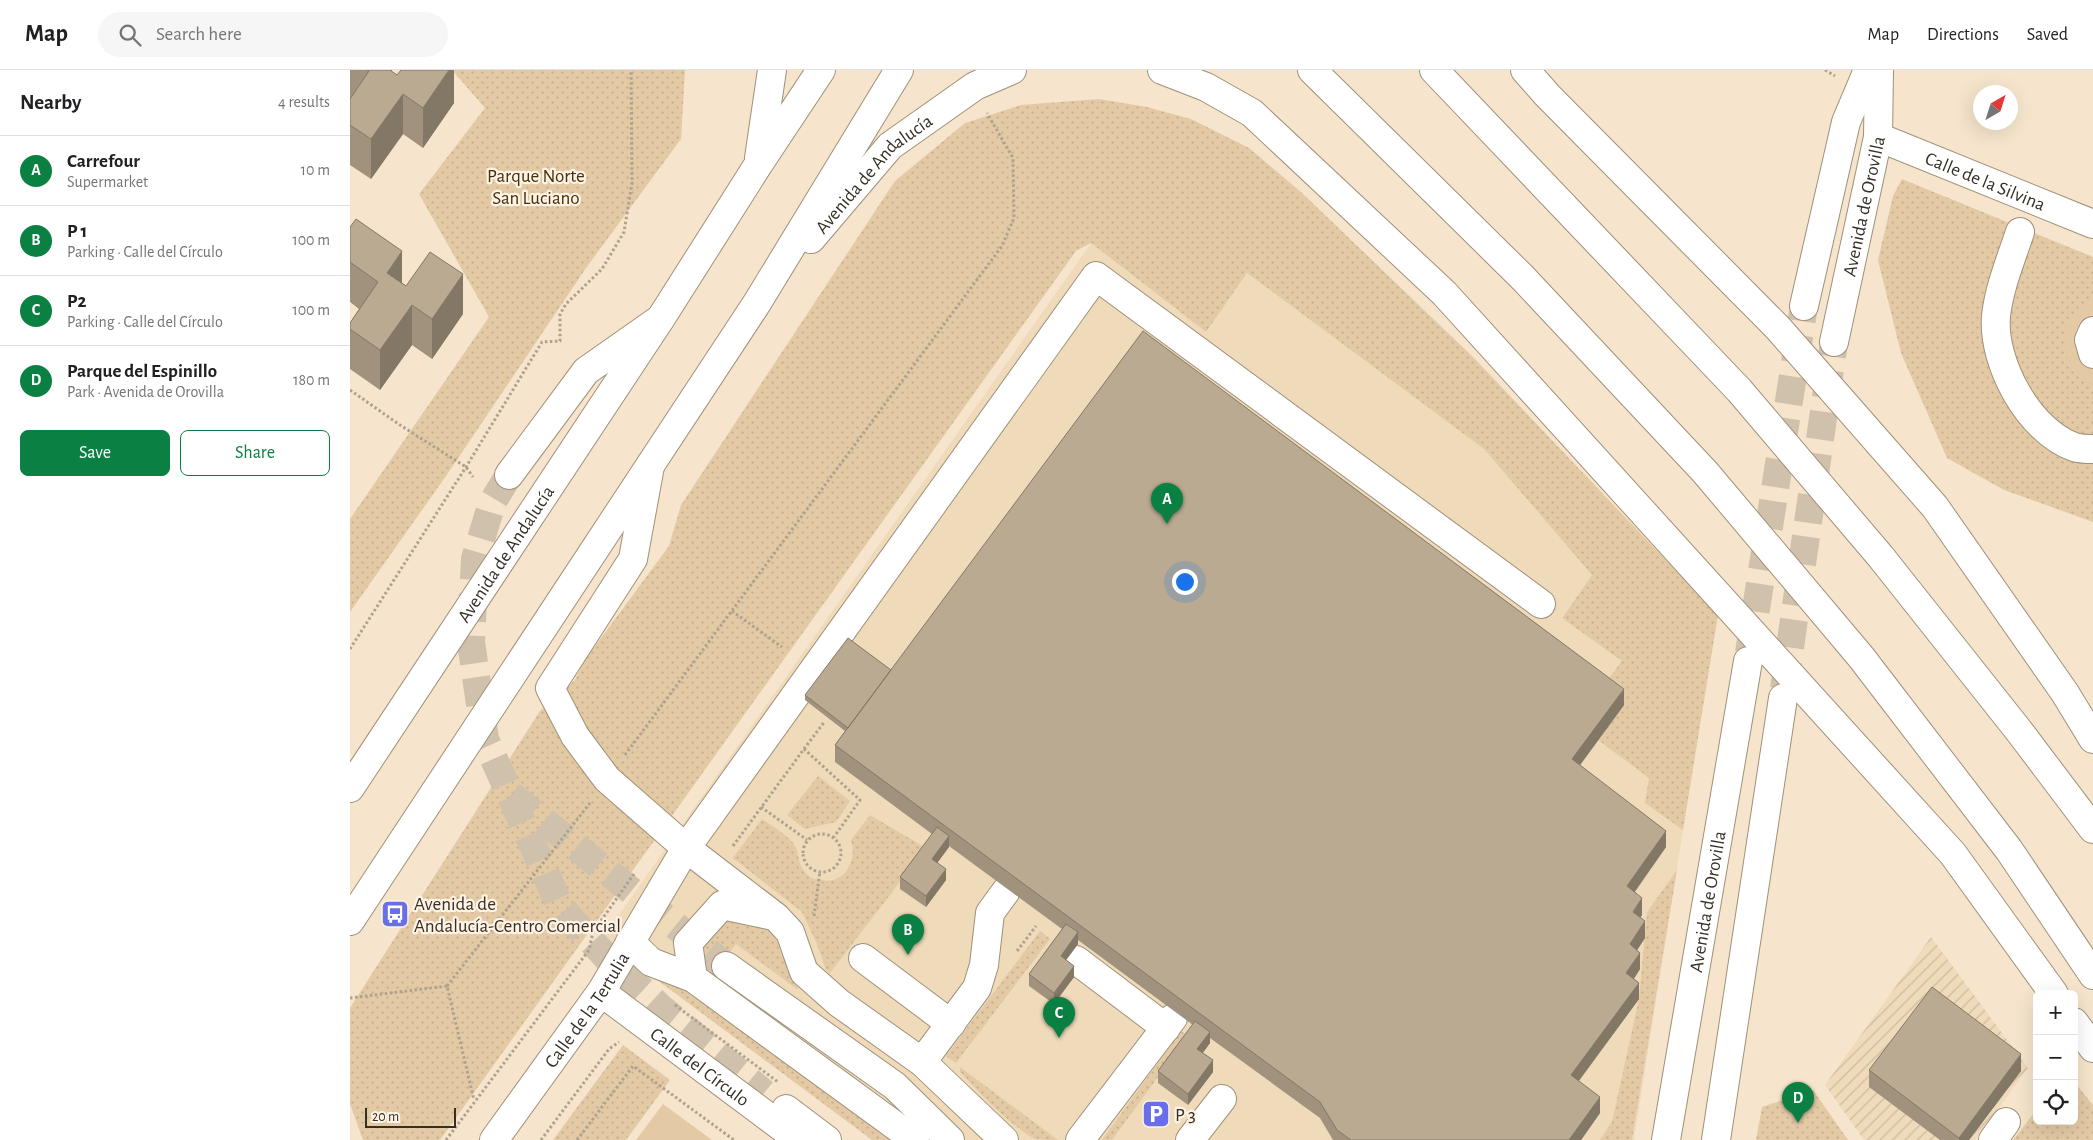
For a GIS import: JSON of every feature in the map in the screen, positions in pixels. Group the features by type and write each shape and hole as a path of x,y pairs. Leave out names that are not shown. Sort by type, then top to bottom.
{"main road":[{"name":"Avenida de Andalucía","path":"758,164 772,70"},
{"name":"Avenida de Andalucía","path":"350,788 661,318 758,164 821,70"},
{"name":"Avenida de Andalucía","path":"350,921 757,303 899,70"},
{"name":"Avenida de Andalucía","path":"757,303 890,146 975,86 1012,70"},
{"path":"1162,70 1206,87 1252,113 1444,293 1953,854 2051,990"},
{"path":"1312,70 1524,278 1706,472 1879,680 2009,850 2093,976"},
{"path":"1434,70 1739,390 1881,557 2093,828"},
{"path":"1525,70 1548,96 1778,328 1935,507 2065,693 2093,739"},
{"name":"Avenida de Orovilla","path":"1804,306 1846,122 1868,70"},
{"name":"Avenida de Orovilla","path":"1834,342 1878,137 1879,70"},
{"name":"Calle de la Silvina","path":"1878,137 2093,224"},
{"path":"2020,232 2004,280 1996,316 1996,339 2008,376 2024,405 2046,431 2074,447 2093,449"},
{"name":"Calle de la Tertulia","path":"494,1140 602,992 686,848 1096,276 1541,604"},
{"name":"Avenida de Andalucía","path":"509,474 586,371 661,318"},
{"path":"2093,331 2089,340 2093,354"},
{"name":"Avenida de Andalucía","path":"650,466 633,558 550,688 576,736 607,779 686,848"},
{"name":"Avenida de Orovilla","path":"1666,1140 1748,661"},
{"path":"1716,1140 1783,698"},
{"path":"686,848 776,916 790,932 804,972 839,1003 922,1062 1004,1140"},
{"path":"922,1062 977,988 984,965 990,913 1006,891"},
{"path":"693,978 688,943 722,905 776,916"},
{"path":"630,942 651,962 693,978 915,1140"},
{"path":"863,958 950,1024"},
{"path":"1076,960 1170,1023 1080,1140"},
{"path":"726,966 895,1086 950,1140"},
{"name":"Calle del Círculo","path":"602,992 799,1140"},
{"path":"2078,1027 2093,1048"},
{"name":"Calle del Círculo","path":"772,1088 827,1140"}],"path":[{"path":"350,649 466,467 542,342 560,341 560,314 566,304 602,269 624,232 632,182 631,70"},
{"path":"1825,70 1836,76"},
{"path":"622,760 1002,246 1014,218 1012,158 986,111"},
{"path":"350,390 400,425 466,467 473,477"},
{"path":"732,611 782,647"},
{"path":"732,847 825,720"},
{"path":"804,749 860,800 834,837"},
{"path":"350,998 447,986 594,799"},
{"path":"762,807 807,840"},
{"path":"825,833 834,837 840,847 841,858 835,868 824,872 813,870 805,862 803,851 807,840 815,834 825,833"},
{"path":"446,1140 589,950 593,932 636,870"},
{"path":"814,918 820,871"},
{"path":"447,986 474,1101"},
{"path":"673,1003 772,1088"},
{"path":"540,1140 609,1049 623,1039"},
{"path":"577,1140 633,1066 734,1140"}],"shaded area":[{"path":"1091,243 1206,332 1247,273 1484,449 1592,575 1562,617 1701,717 1634,1140 874,1140 602,939"},
{"path":"1931,937 2028,1068 1975,1140 1864,1140 1825,1085"}],"green space":[{"name":"Parque Norte San Luciano","path":"452,70 685,70 681,139 586,268 446,476 350,612 350,519 489,317 419,194 485,108"},
{"path":"1099,99 1147,107 1191,119 1249,148 1301,192 1472,356 1718,615 1683,830 1645,803 1649,778 1598,740 1601,689 1622,661 1562,618 1592,575 1484,449 1247,273 1206,332 1091,243 1076,251 440,1140 363,1140 350,1104 350,1008 540,711 575,680 584,661 669,546 681,505 895,181 965,123 1021,105"},
{"path":"1902,179 2093,257 2093,522 2004,490 1947,458 1901,353 1878,260 1893,196"},
{"path":"2093,297 2093,384 2080,376 2071,366 2066,354 2064,341 2072,316 2081,305"},
{"path":"818,776 850,801 836,822 805,829 787,815"},
{"path":"870,815 926,848 830,973 826,970 817,944 802,912 733,858 762,819 783,833 793,843 802,868 810,877 830,881 837,879 843,875 851,863 851,840"},
{"path":"1677,870 1632,1140 1600,1140 1612,1122 1639,999 1647,912"},
{"path":"732,919 767,923 775,934 780,951 798,990 736,944 710,978 704,971 702,943 721,923"},
{"path":"1040,931 1050,939 956,1063 946,1056"},
{"path":"669,978 896,1140 872,1140 656,979"},
{"path":"1181,1031 1188,1036 1112,1140 1102,1140"},
{"path":"623,1045 670,1080 626,1140 553,1140"},
{"path":"960,1067 1058,1140 1035,1139 1025,1133 995,1108 960,1072"},
{"path":"2078,1087 2093,1105 2093,1140 2013,1140 2033,1114 2033,1125 2078,1125"},
{"path":"1813,1090 1848,1140 1756,1140 1762,1107"},
{"path":"663,1104 712,1140 636,1140"}],"building":[{"path":"367,70 390,70 397,75 401,70 449,70 423,108 403,94 371,139 350,125 350,99 369,71"},
{"path":"356,219 402,251 387,273 406,286 430,252 463,274 432,319 412,305 380,350 350,329 350,323 378,282 350,262 350,227"},
{"path":"1143,331 1624,689 1572,759 1666,831 1627,886 1642,898 1633,912 1645,921 1630,944 1640,953 1626,973 1639,983 1571,1075 1600,1097 1569,1140 1351,1140 1337,1130 1320,1102 835,745"},
{"path":"848,638 891,670 848,728 805,695"},
{"path":"937,827 949,836 932,859 946,869 926,896 900,877"},
{"path":"1066,924 1078,932 1061,956 1074,966 1054,993 1029,974"},
{"path":"1932,987 2021,1054 1959,1138 1869,1070"},
{"path":"1195,1021 1210,1032 1197,1049 1213,1060 1188,1094 1158,1071"}],"tunnel":[{"path":"1749,653 1804,306"},
{"path":"1784,689 1834,342"},
{"path":"509,475 492,503 475,559 471,642 485,739 561,908 610,961 661,1008 764,1093"},
{"path":"511,795 726,966"}],"place":[{"name":"Carrefour","path":"1167,524"},
{"name":"Avenida de Andalucía-Centro Comercial","path":"395,914"},
{"name":"P 1","path":"908,955"},
{"name":"P2","path":"1059,1038"},
{"name":"P 3","path":"1156,1114"},
{"name":"Parque del Espinillo","path":"1798,1123"}]}
